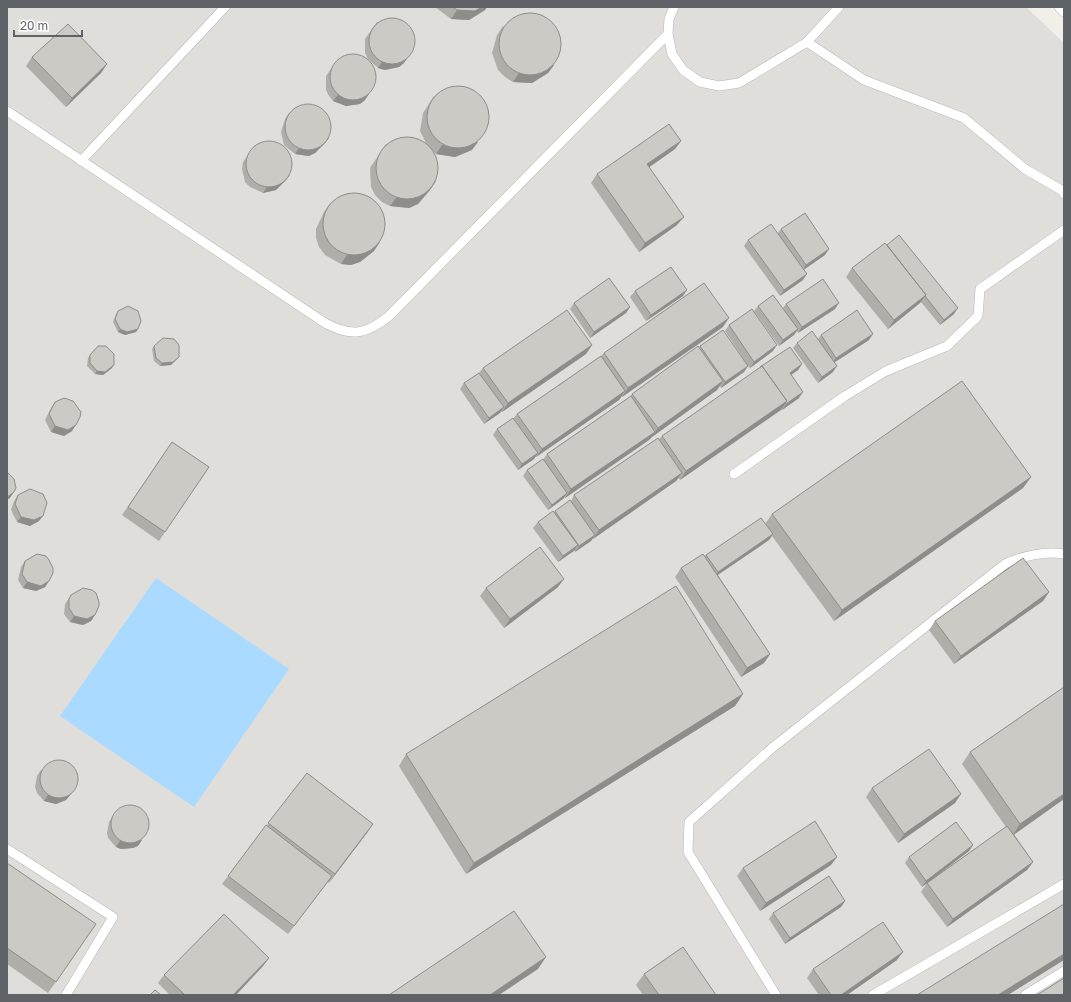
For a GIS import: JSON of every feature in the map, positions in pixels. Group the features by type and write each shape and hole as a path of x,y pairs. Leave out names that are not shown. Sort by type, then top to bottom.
{"lane":[{"path":"81,161 225,7"},
{"path":"674,7 669,19 668,34 672,54 683,70 700,82 719,86 739,83 807,42 839,7"},
{"path":"1059,7 1064,12"},
{"path":"7,111 324,323 340,331 358,333 375,328 389,316 668,34"},
{"path":"807,42 864,80 964,118 1025,169 1064,191 1064,194"},
{"path":"734,474 845,396 886,371 947,346 978,316 980,289 1064,230"},
{"path":"776,995 688,852 689,822 772,748 1005,564 1018,558 1040,554 1064,554"},
{"path":"7,849 114,917 66,995"},
{"path":"873,995 1064,884"},
{"path":"1025,995 1064,971"}],"shaded area":[{"path":"7,7 1026,7 1064,43 1064,995 7,995"}],"water":[{"path":"156,578 289,669 194,807 60,716"}],"building":[{"path":"453,7 482,7 475,11 457,10"},
{"path":"530,13 542,15 552,22 559,32 561,44 559,56 552,66 542,73 530,75 518,73 508,66 501,56 499,44 501,32 508,22 518,15"},
{"path":"392,18 405,22 411,28 415,41 411,54 405,60 392,64 379,60 373,54 369,41 373,28 379,22"},
{"path":"68,24 107,64 72,98 32,57"},
{"path":"353,54 366,58 372,64 376,77 372,90 366,96 353,100 340,96 334,90 330,77 334,64 340,58"},
{"path":"458,86 470,88 480,95 487,105 489,117 487,129 480,139 470,146 458,148 446,146 436,139 429,129 427,117 429,105 436,95 446,88"},
{"path":"308,104 321,108 327,114 331,127 327,140 321,146 308,150 295,146 289,140 285,127 289,114 295,108"},
{"path":"669,124 681,141 647,164 684,217 645,243 597,174"},
{"path":"407,137 419,139 429,146 436,156 438,168 436,180 429,190 419,197 407,199 395,197 385,190 378,180 376,168 378,156 385,146 395,139"},
{"path":"269,141 282,145 288,151 292,164 288,177 282,183 269,187 256,183 250,177 246,164 250,151 256,145"},
{"path":"348,193 360,193 376,202 383,212 385,224 383,236 376,246 360,255 348,255 337,250 328,241 323,230 323,218 328,207 337,198"},
{"path":"805,213 829,249 806,265 781,229"},
{"path":"771,224 807,274 784,290 748,240"},
{"path":"899,235 958,308 944,320 887,245"},
{"path":"885,243 926,295 894,320 852,268"},
{"path":"671,267 687,290 651,315 635,291"},
{"path":"609,278 630,307 594,332 574,303"},
{"path":"823,279 839,303 802,327 786,304"},
{"path":"704,283 729,318 628,388 604,353"},
{"path":"773,295 798,329 783,340 758,306"},
{"path":"128,306 138,311 141,321 138,329 127,332 120,329 115,319 118,311"},
{"path":"752,309 777,345 754,362 729,325"},
{"path":"567,310 592,345 508,403 483,368"},
{"path":"857,310 873,334 836,358 821,335"},
{"path":"723,330 748,366 725,382 700,346"},
{"path":"812,331 837,366 822,377 797,343"},
{"path":"163,338 174,339 179,345 179,357 173,362 162,363 156,358 154,346"},
{"path":"98,346 106,346 114,354 114,365 105,372 97,371 90,363 90,355"},
{"path":"698,346 723,381 658,428 632,394"},
{"path":"790,347 802,364 790,373 803,392 786,404 785,403 787,401 762,366 760,367"},
{"path":"601,356 625,391 542,449 517,414"},
{"path":"762,366 787,401 686,471 662,436"},
{"path":"479,373 504,407 489,418 464,383"},
{"path":"962,381 1031,477 842,610 772,514"},
{"path":"631,396 655,432 571,489 547,454"},
{"path":"64,398 73,401 81,412 76,425 68,430 55,426 49,414 55,402"},
{"path":"513,418 538,453 522,464 497,429"},
{"path":"658,438 682,473 599,530 574,495"},
{"path":"172,442 209,467 165,532 128,507"},
{"path":"543,459 567,493 552,505 527,470"},
{"path":"7,472 14,479 16,488 14,492 7,497"},
{"path":"30,489 43,494 47,503 43,516 34,520 21,517 15,504 18,495"},
{"path":"570,500 595,535 579,546 555,511"},
{"path":"553,511 578,545 563,556 538,522"},
{"path":"761,518 773,534 718,572 706,555"},
{"path":"540,547 564,579 510,619 486,588"},
{"path":"37,554 46,556 53,568 53,573 49,581 41,586 27,582 22,574 25,561"},
{"path":"703,554 770,654 747,668 681,568"},
{"path":"1023,558 1049,592 961,656 935,621"},
{"path":"676,586 743,694 474,863 406,754"},
{"path":"83,588 92,590 96,593 99,602 95,615 87,619 74,616 69,608 69,599 71,595"},
{"path":"1064,687 1064,794 1020,824 970,752"},
{"path":"929,749 961,794 904,834 872,788"},
{"path":"59,760 69,763 75,769 78,779 75,789 69,795 59,798 49,795 43,789 40,779 43,769 49,763"},
{"path":"307,773 373,824 335,874 268,823"},
{"path":"126,805 134,805 141,808 146,813 149,824 146,835 141,840 134,843 126,843 119,840 114,835 111,828 111,820 114,813 119,808"},
{"path":"815,821 837,857 766,903 743,868"},
{"path":"956,822 973,845 926,881 909,857"},
{"path":"266,825 332,876 294,926 228,876"},
{"path":"1007,826 1033,862 953,919 927,883"},
{"path":"7,863 96,924 56,982 7,948"},
{"path":"829,876 845,901 790,938 773,913"},
{"path":"1064,904 1064,954 998,995 917,995"},
{"path":"514,911 546,957 490,995 389,995"},
{"path":"224,914 269,958 233,995 185,995 164,975"},
{"path":"883,922 903,952 841,995 831,995 813,969"},
{"path":"683,947 716,995 659,995 644,974"},
{"path":"1064,978 1064,995 1037,995"},
{"path":"155,990 161,995 150,995"}]}
